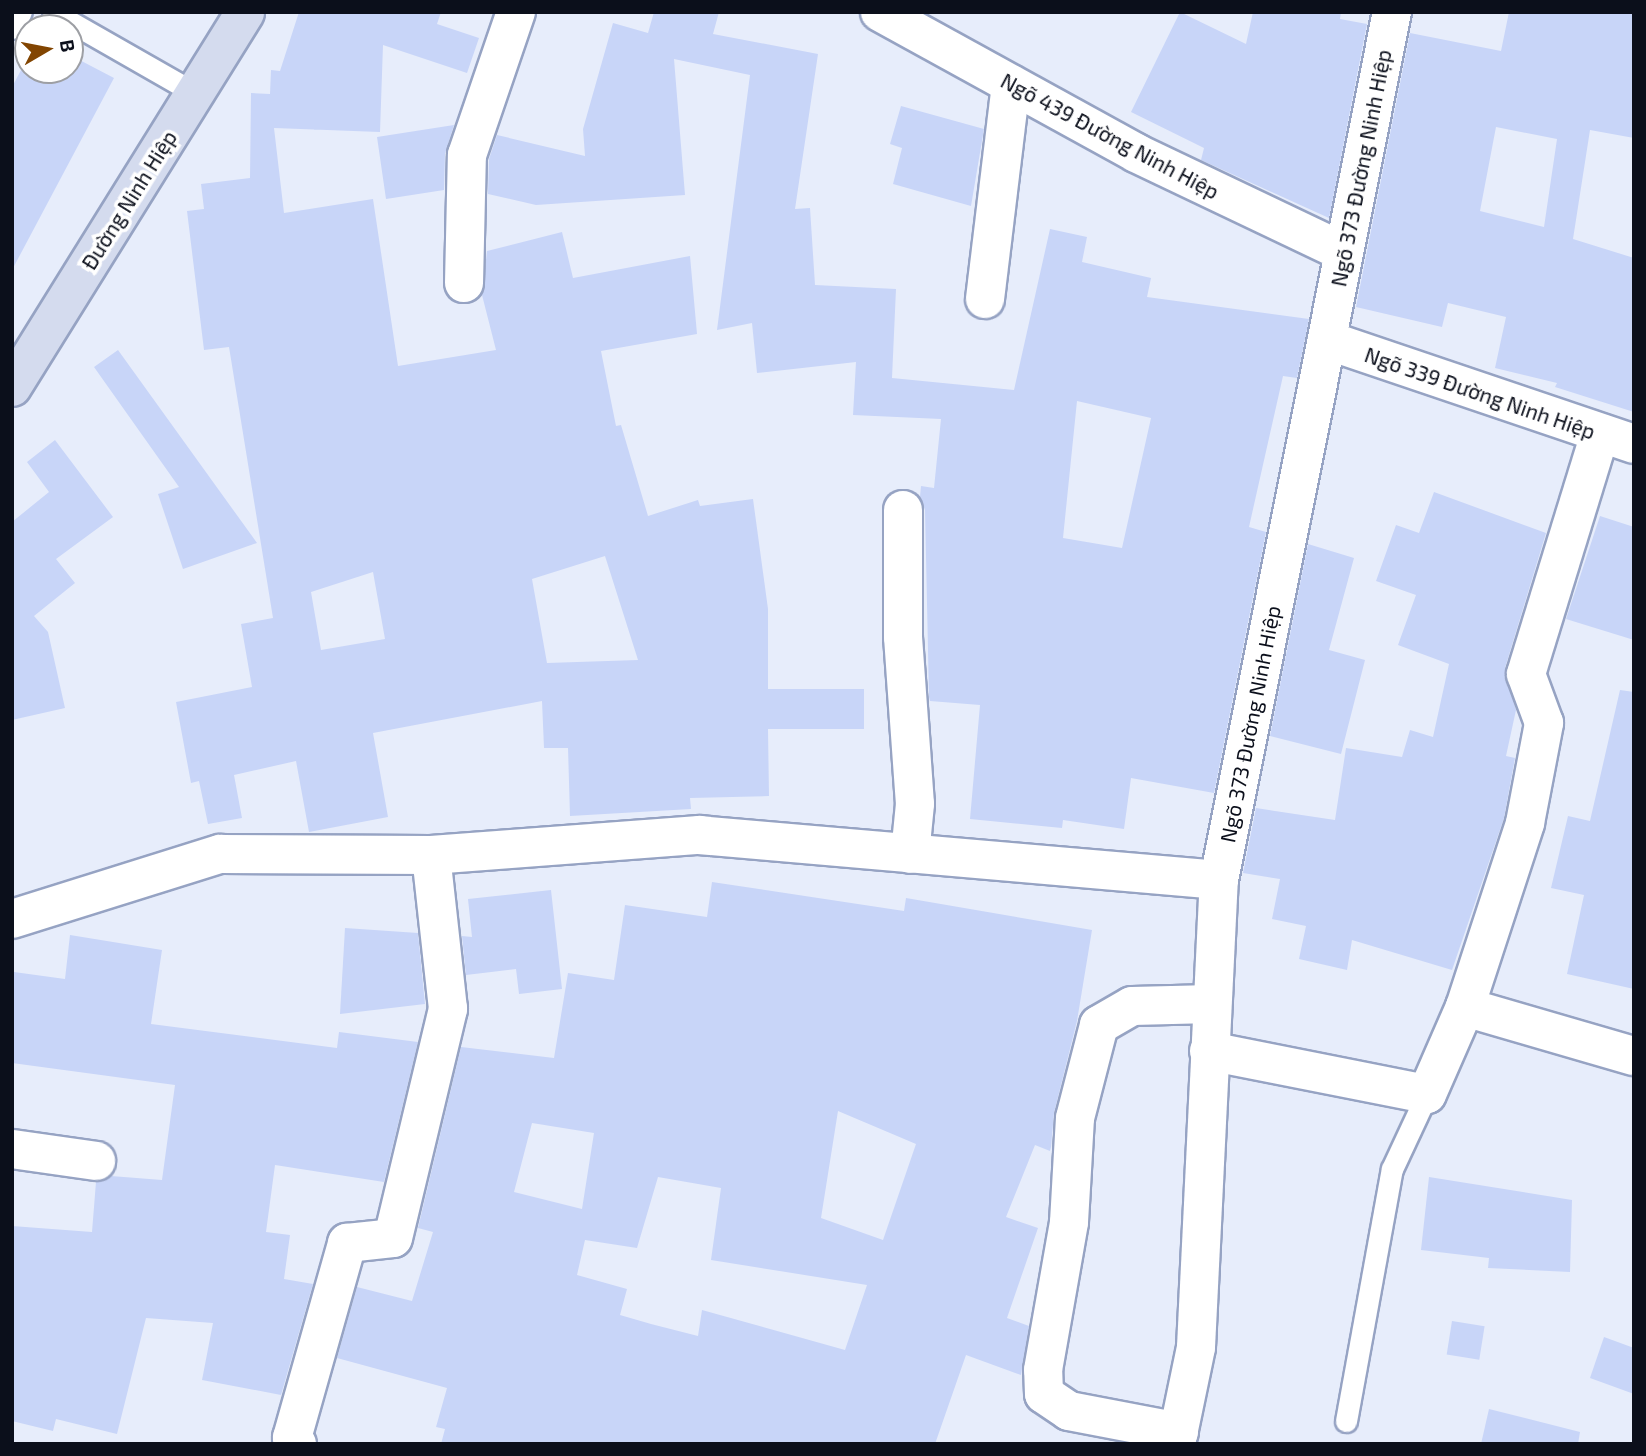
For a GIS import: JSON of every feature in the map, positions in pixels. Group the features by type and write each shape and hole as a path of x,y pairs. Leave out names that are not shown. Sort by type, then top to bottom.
{"main road":[{"name":"Đường Ninh Hiệp","path":"16,371 245,12"}],"street":[{"path":"464,283 467,155 516,12"},
{"name":"Ngõ 439 Đường Ninh Hiệp","path":"880,12 1147,159 1344,252"},
{"name":"Ngõ 373 Đường Ninh Hiệp","path":"1178,1438 1196,1347 1219,880 1392,12"},
{"path":"985,299 1012,85"},
{"name":"Ngõ 339 Đường Ninh Hiệp","path":"1327,340 1617,438"},
{"path":"1209,1051 1427,1094 1465,1007 1525,823 1544,723 1526,674 1617,438"},
{"path":"903,510 903,637 915,804 910,854"},
{"path":"12,919 220,854 431,855 699,835 1219,880"},
{"path":"297,1444 292,1438 347,1243 393,1238 448,1009 431,855"},
{"path":"1178,1438 1069,1411 1044,1394 1043,1370 1069,1222 1075,1118 1099,1025 1132,1006 1212,1004"},
{"path":"1465,1007 1634,1055"},
{"path":"12,1149 96,1161"}],"lane":[{"path":"12,28 21,12"},
{"path":"53,12 195,93"},
{"path":"1346,1421 1392,1169 1427,1094"}],"building":[{"path":"299,12 441,12 437,24 479,38 467,73 383,45 380,132 274,128 284,213 373,199 398,366 496,350 482,295 487,251 562,232 573,278 690,256 697,334 601,351 616,426 621,425 648,516 698,500 700,506 753,499 768,609 768,689 864,689 864,729 768,729 769,796 690,798 691,809 570,816 568,748 544,748 542,701 373,733 388,817 309,832 296,761 234,775 242,818 208,824 199,781 191,783 176,702 252,687 241,624 273,618 229,347 204,350 187,211 204,209 201,184 250,178 251,93 270,94 271,70 280,71","holes":["605,556 638,660 547,663 532,579","373,572 385,639 321,650 311,592"]},
{"path":"654,12 719,12 713,34 818,54 795,209 810,208 815,285 896,289 892,378 1014,390 1050,229 1087,237 1082,262 1151,278 1147,297 1309,319 1297,378 1283,376 1249,527 1266,532 1214,793 1131,778 1124,829 1063,820 1062,828 970,819 980,705 930,701 929,697 925,510 920,497 921,486 934,488 941,419 853,415 856,362 757,373 752,323 717,330 750,75 674,59 685,195 536,205 488,194 489,159 497,135 585,156 583,129 613,23 648,33","holes":["1077,401 1151,418 1122,548 1063,538"]},
{"path":"1180,12 1246,44 1253,12 1341,12 1340,19 1367,24 1329,218 1201,160 1204,148 1131,112"},
{"path":"1509,12 1634,12 1634,138 1590,130 1573,239 1634,258 1634,412 1555,387 1557,383 1495,368 1506,317 1448,303 1442,327 1356,307 1410,33 1501,51","holes":["1496,127 1557,139 1544,227 1480,211"]},
{"path":"84,62 114,78 12,270 14,83 84,84"},
{"path":"901,106 984,129 971,206 893,184 902,148 890,144"},
{"path":"454,125 445,154 444,190 386,199 377,137"},
{"path":"118,350 257,543 183,569 158,494 179,487 94,367"},
{"path":"55,440 113,517 56,559 75,583 34,616 48,632 65,708 12,720 12,522 49,492 27,462"},
{"path":"1434,492 1546,533 1505,668 1516,710 1506,756 1515,758 1504,818 1452,970 1352,940 1347,970 1299,959 1306,926 1272,919 1280,879 1243,873 1256,808 1335,820 1346,748 1402,757 1410,730 1433,737 1449,664 1398,645 1416,595 1376,581 1396,525 1419,533"},
{"path":"1600,516 1634,527 1634,640 1566,619"},
{"path":"1308,544 1354,558 1329,650 1365,660 1341,754 1270,736"},
{"path":"1620,690 1634,692 1634,989 1567,974 1584,895 1551,888 1568,816 1590,821"},
{"path":"712,882 904,911 906,898 1092,930 1077,1021 1054,1113 1050,1151 1035,1145 1006,1217 1038,1228 1007,1318 1029,1326 1021,1375 966,1355 935,1444 441,1444 445,1429 436,1427 447,1388 337,1358 357,1287 412,1301 433,1232 418,1228 461,1047 554,1058 568,973 614,980 625,905 707,917","holes":["838,1111 916,1144 883,1240 821,1218","532,1123 594,1133 582,1209 514,1192","658,1177 721,1188 711,1260 867,1285 845,1350 702,1310 698,1336 620,1315 627,1289 577,1275 585,1240 637,1248"]},
{"path":"551,890 562,989 519,994 516,969 466,975 462,936 472,937 468,899"},
{"path":"345,928 418,933 425,1004 340,1014"},
{"path":"70,935 162,950 151,1024 337,1048 339,1032 418,1042 384,1182 275,1165 266,1232 290,1235 284,1279 313,1284 281,1395 202,1380 213,1323 146,1318 117,1434 56,1419 53,1431 12,1421 12,1226 92,1232 96,1182 111,1176 162,1180 175,1085 12,1063 14,972 65,979"},
{"path":"1429,1177 1572,1200 1570,1272 1488,1268 1489,1258 1421,1250"},
{"path":"1452,1321 1485,1326 1479,1360 1447,1355"},
{"path":"1604,1337 1634,1348 1634,1394 1590,1378"},
{"path":"1489,1409 1580,1432 1578,1444 1481,1444"}]}
